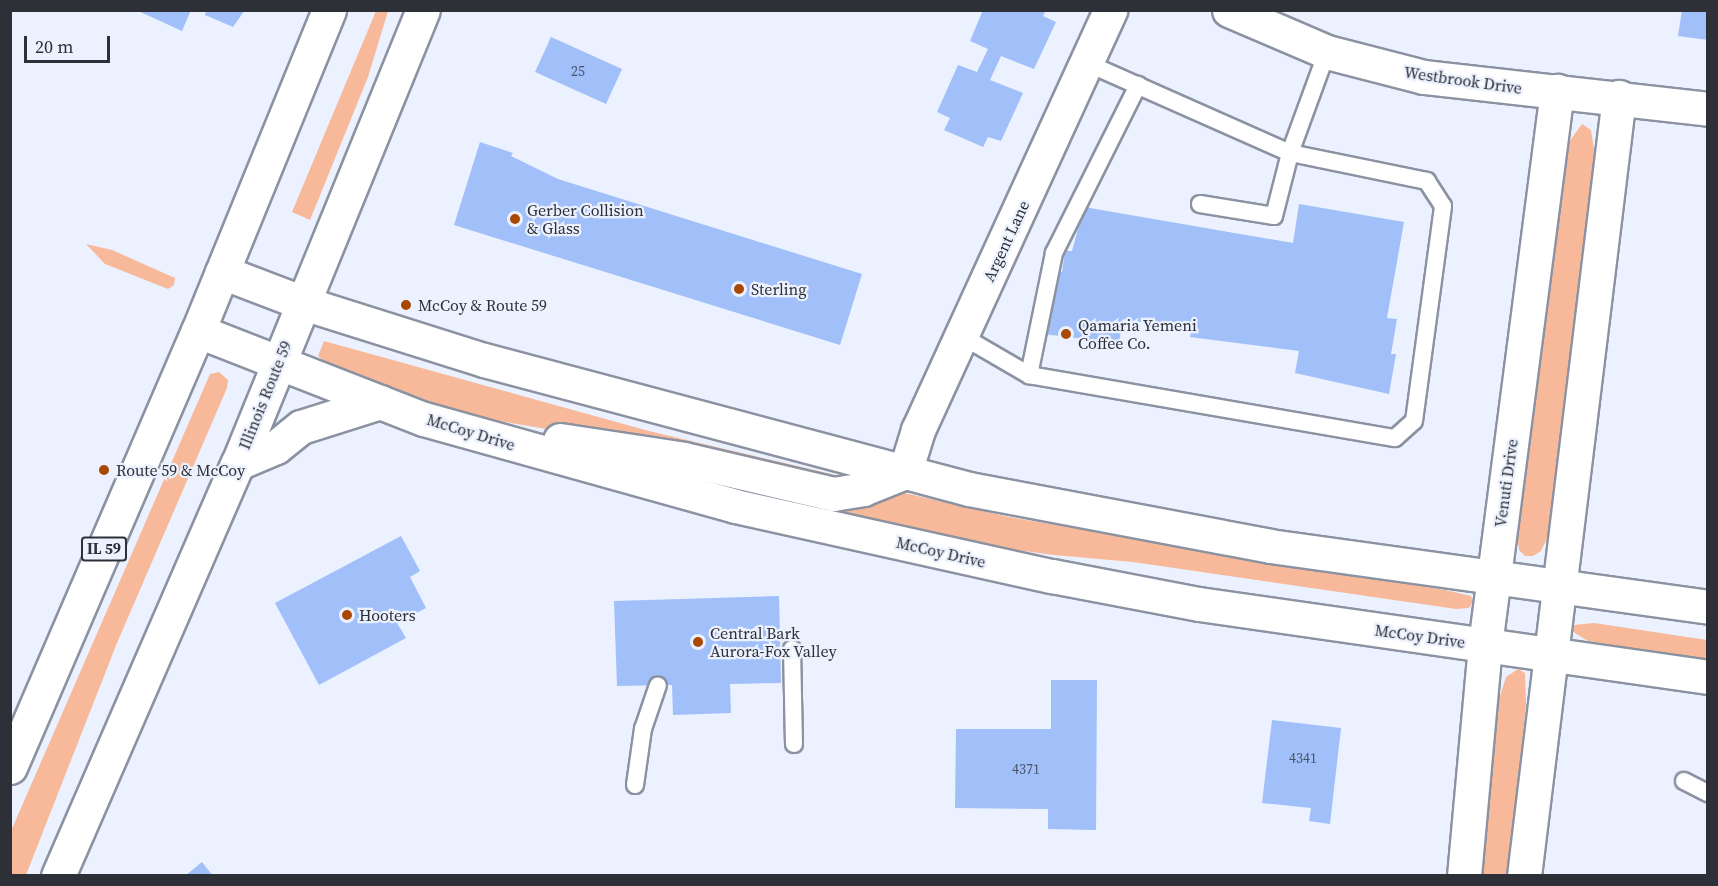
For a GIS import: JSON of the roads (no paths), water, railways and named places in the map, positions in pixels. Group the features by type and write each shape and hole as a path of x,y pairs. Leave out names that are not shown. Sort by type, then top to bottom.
{"street":[{"name":"IL 59","path":"10,767 198,331 329,10"},
{"name":"Illinois Route 59","path":"58,876 238,463 423,10"},
{"name":"Argent Lane","path":"905,472 918,430 1110,10"},
{"name":"Westbrook Drive","path":"1229,10 1327,52 1424,77 1619,97 1707,109"},
{"name":"Venuti Drive","path":"1464,876 1485,645 1557,91"},
{"path":"1524,876 1619,97"},
{"path":"222,272 303,303 484,360 905,472 1039,504 1247,542 1707,607"},
{"name":"McCoy Drive","path":"198,331 424,419 735,506 993,564 1199,604 1707,677"},
{"path":"238,463 276,447 301,427 380,402"},
{"path":"424,419 684,459 833,494 864,489 905,472"}],"lane":[{"path":"1200,204 1274,216 1290,153 1327,52"},
{"path":"962,336 1029,375 1395,438 1414,421 1443,206 1427,181 1290,153 1087,63"},
{"path":"1029,375 1054,253 1138,85"},
{"path":"792,649 794,744"},
{"path":"635,784 643,729 658,685"},
{"path":"1684,781 1707,793"}],"place":[{"name":"Gerber Collision & Glass","path":"515,219"},
{"name":"Sterling","path":"739,289"},
{"name":"McCoy & Route 59","path":"406,305"},
{"name":"Qamaria Yemeni Coffee Co.","path":"1066,334"},
{"name":"Route 59 & McCoy","path":"104,470"},
{"name":"Hooters","path":"347,615"},
{"name":"Central Bark Aurora-Fox Valley","path":"698,642"}]}
